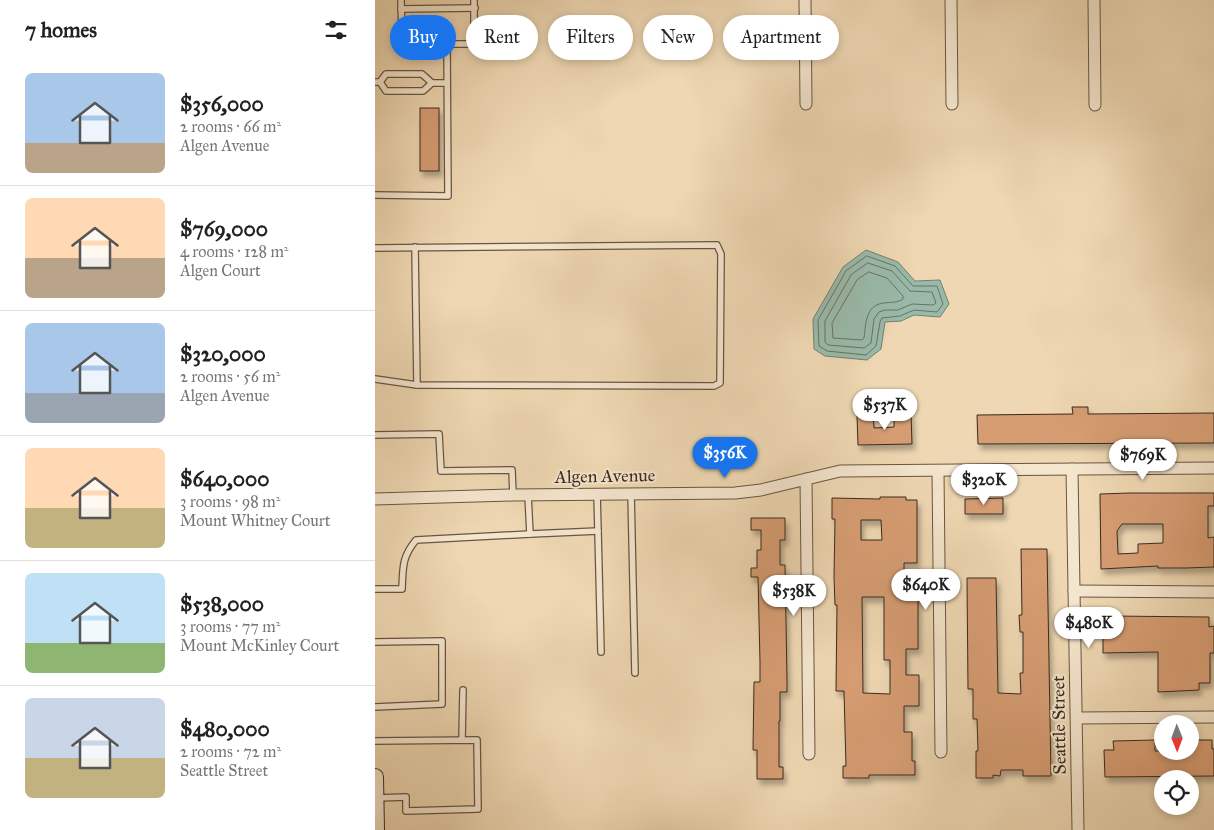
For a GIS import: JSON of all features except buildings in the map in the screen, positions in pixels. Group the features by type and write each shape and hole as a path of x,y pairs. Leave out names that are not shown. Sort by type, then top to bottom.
{"main road":[{"path":"375,776 376,830"}],"street":[{"path":"805,0 806,104"},
{"path":"951,0 952,104"},
{"path":"1093,0 1095,105"},
{"name":"Algen Avenue","path":"375,499 528,494 735,492 761,490 840,471 1214,468"},
{"name":"Seattle Street","path":"1073,469 1078,830"},
{"path":"938,470 941,752"},
{"path":"806,479 809,754"},
{"path":"1074,591 1214,592"},
{"path":"1077,718 1214,717"}],"lane":[{"path":"401,0 401,15"},
{"path":"456,44 468,44 474,39 474,0"},
{"path":"401,9 475,8"},
{"path":"375,196 448,196 447,60"},
{"path":"432,83 423,91 386,91 377,82 386,74 421,74 432,83 447,83"},
{"path":"375,248 717,245 721,254 720,384 714,386 417,386 375,379"},
{"path":"415,247 417,386"},
{"path":"375,435 439,434 441,471 513,470 513,495"},
{"path":"597,493 601,652"},
{"path":"631,493 635,673"},
{"path":"528,494 530,534"},
{"path":"375,589 402,589 407,552 416,540 598,532"},
{"path":"375,642 443,641 442,704 375,708"},
{"path":"463,690 463,740"},
{"path":"375,741 477,740 478,809 406,811 405,797 375,798"}],"water":[{"path":"866,250 898,262 915,281 940,280 949,304 940,317 914,315 901,321 885,322 881,349 867,360 825,356 814,349 813,319 843,267"}]}
